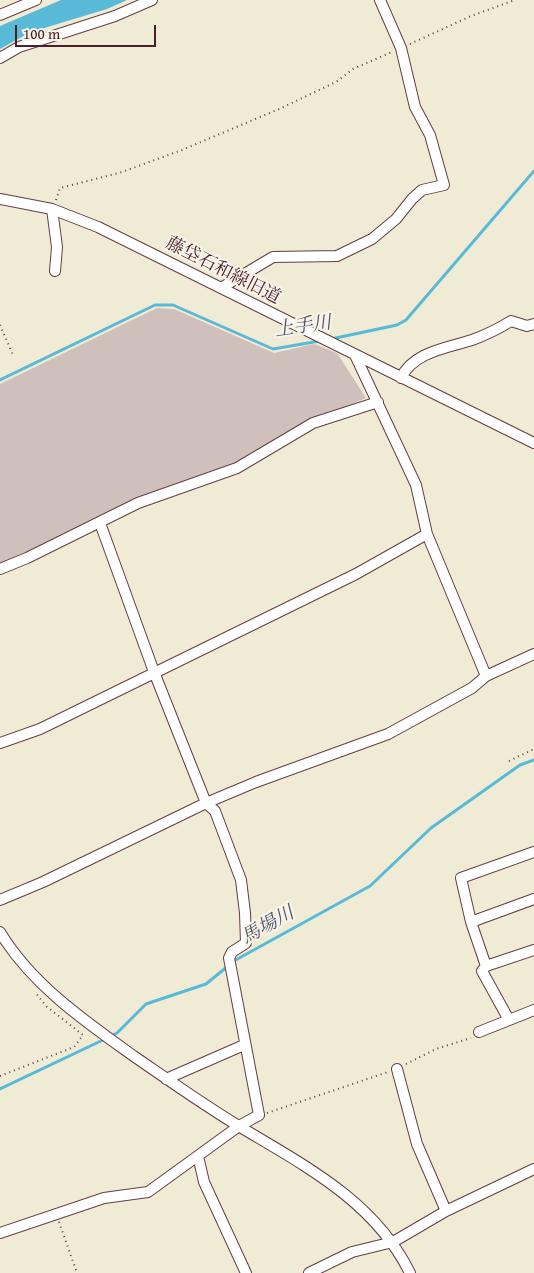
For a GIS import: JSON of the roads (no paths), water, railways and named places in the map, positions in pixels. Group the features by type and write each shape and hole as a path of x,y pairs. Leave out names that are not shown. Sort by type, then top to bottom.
{"street":[{"path":"0,14 36,0"},
{"path":"0,58 19,47 115,16 152,0"},
{"path":"221,288 274,258 336,256 372,239 396,219 422,190 444,185 430,135 415,107 401,48 380,0"},
{"name":"藤垈石和線旧道","path":"0,199 52,210 98,227 534,443"},
{"path":"52,210 52,223 57,248 55,271"},
{"path":"400,378 404,371 414,362 436,350 471,340 494,331 511,321 527,326 534,324"},
{"path":"355,355 416,485 428,534 486,676"},
{"path":"0,569 100,523 138,503 237,468 313,423 378,402"},
{"path":"0,1233 104,1198 148,1192 239,1126 259,1116 229,958 232,952 246,943 241,880 215,811 206,803 154,672 100,523"},
{"path":"0,743 40,729 356,574 428,534"},
{"path":"0,900 43,882 206,803 256,782 388,734 472,688 486,676 534,654"},
{"path":"486,966 471,922 461,878 534,852"},
{"path":"471,922 534,899"},
{"path":"0,932 35,977 116,1044 239,1126 329,1180 356,1202 393,1242 410,1273"},
{"path":"509,1020 482,971 486,966 534,950"},
{"path":"479,1032 534,1010"},
{"path":"166,1079 244,1045"},
{"path":"397,1069 417,1144 446,1211"},
{"path":"198,1156 204,1182 246,1273"},
{"path":"309,1273 352,1252 393,1242 446,1211 534,1169"}],"water":[{"path":"61,0 127,0 107,9 31,32 0,49 0,26"}],"waterway":[{"name":"上手川","path":"331,339 397,325 406,320 534,171"},
{"name":"上手川","path":"0,380 155,305 173,305 273,349 320,341"},
{"name":"馬場川","path":"232,962 370,886 431,828 520,765 534,760"},
{"name":"馬場川","path":"111,1036 117,1033 146,1004 206,984 228,966"},
{"name":"馬場川","path":"0,1089 105,1039"}]}
